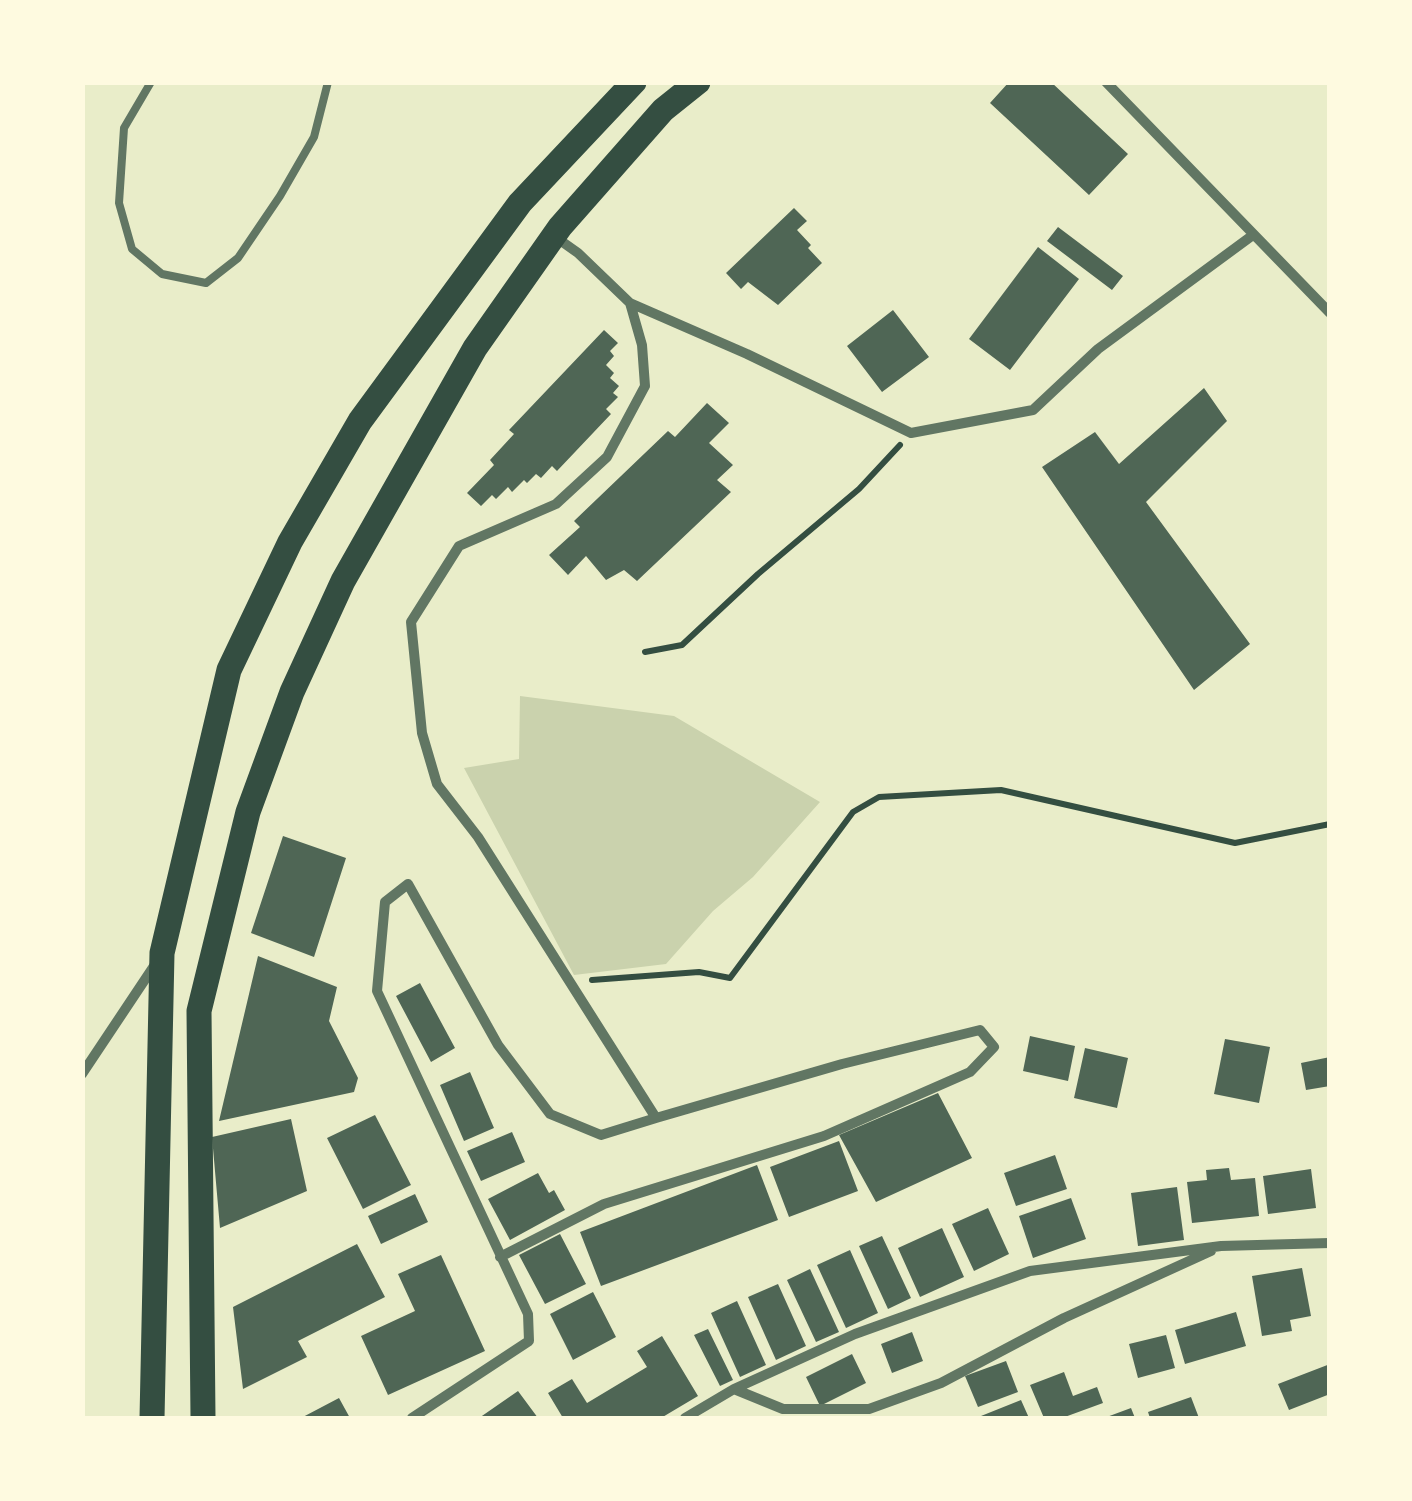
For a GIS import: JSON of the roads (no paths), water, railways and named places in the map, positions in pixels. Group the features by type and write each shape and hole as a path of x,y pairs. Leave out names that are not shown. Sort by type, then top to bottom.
{"main road":[{"path":"152,1418 162,954 229,670 290,542 360,421 520,203 634,82"},
{"path":"203,1418 199,1011 248,812 292,692 343,581 475,348 554,236 664,110 698,82"}],"street":[{"path":"1106,82 1330,314"},
{"path":"554,236 630,302 911,433 1033,410 1098,349 1253,234"},
{"path":"630,302 642,346 645,386 608,457 556,504 459,546 411,622 422,733 437,784 478,837 656,1118"},
{"path":"412,1418 529,1342 528,1314 500,1257 376,990 384,902 408,884 498,1045 550,1114 601,1135 842,1064 980,1030 994,1047 970,1072 824,1136 604,1204 500,1257"},
{"path":"82,1074 162,954"},
{"path":"685,1418 734,1389 855,1334 1030,1271 1221,1246 1330,1243"},
{"path":"734,1389 782,1409 869,1409 940,1383 1064,1318 1221,1246"}],"lane":[{"path":"151,82 124,128 119,203 132,249 162,274 206,283 238,258 280,196 314,137 328,82"}]}
